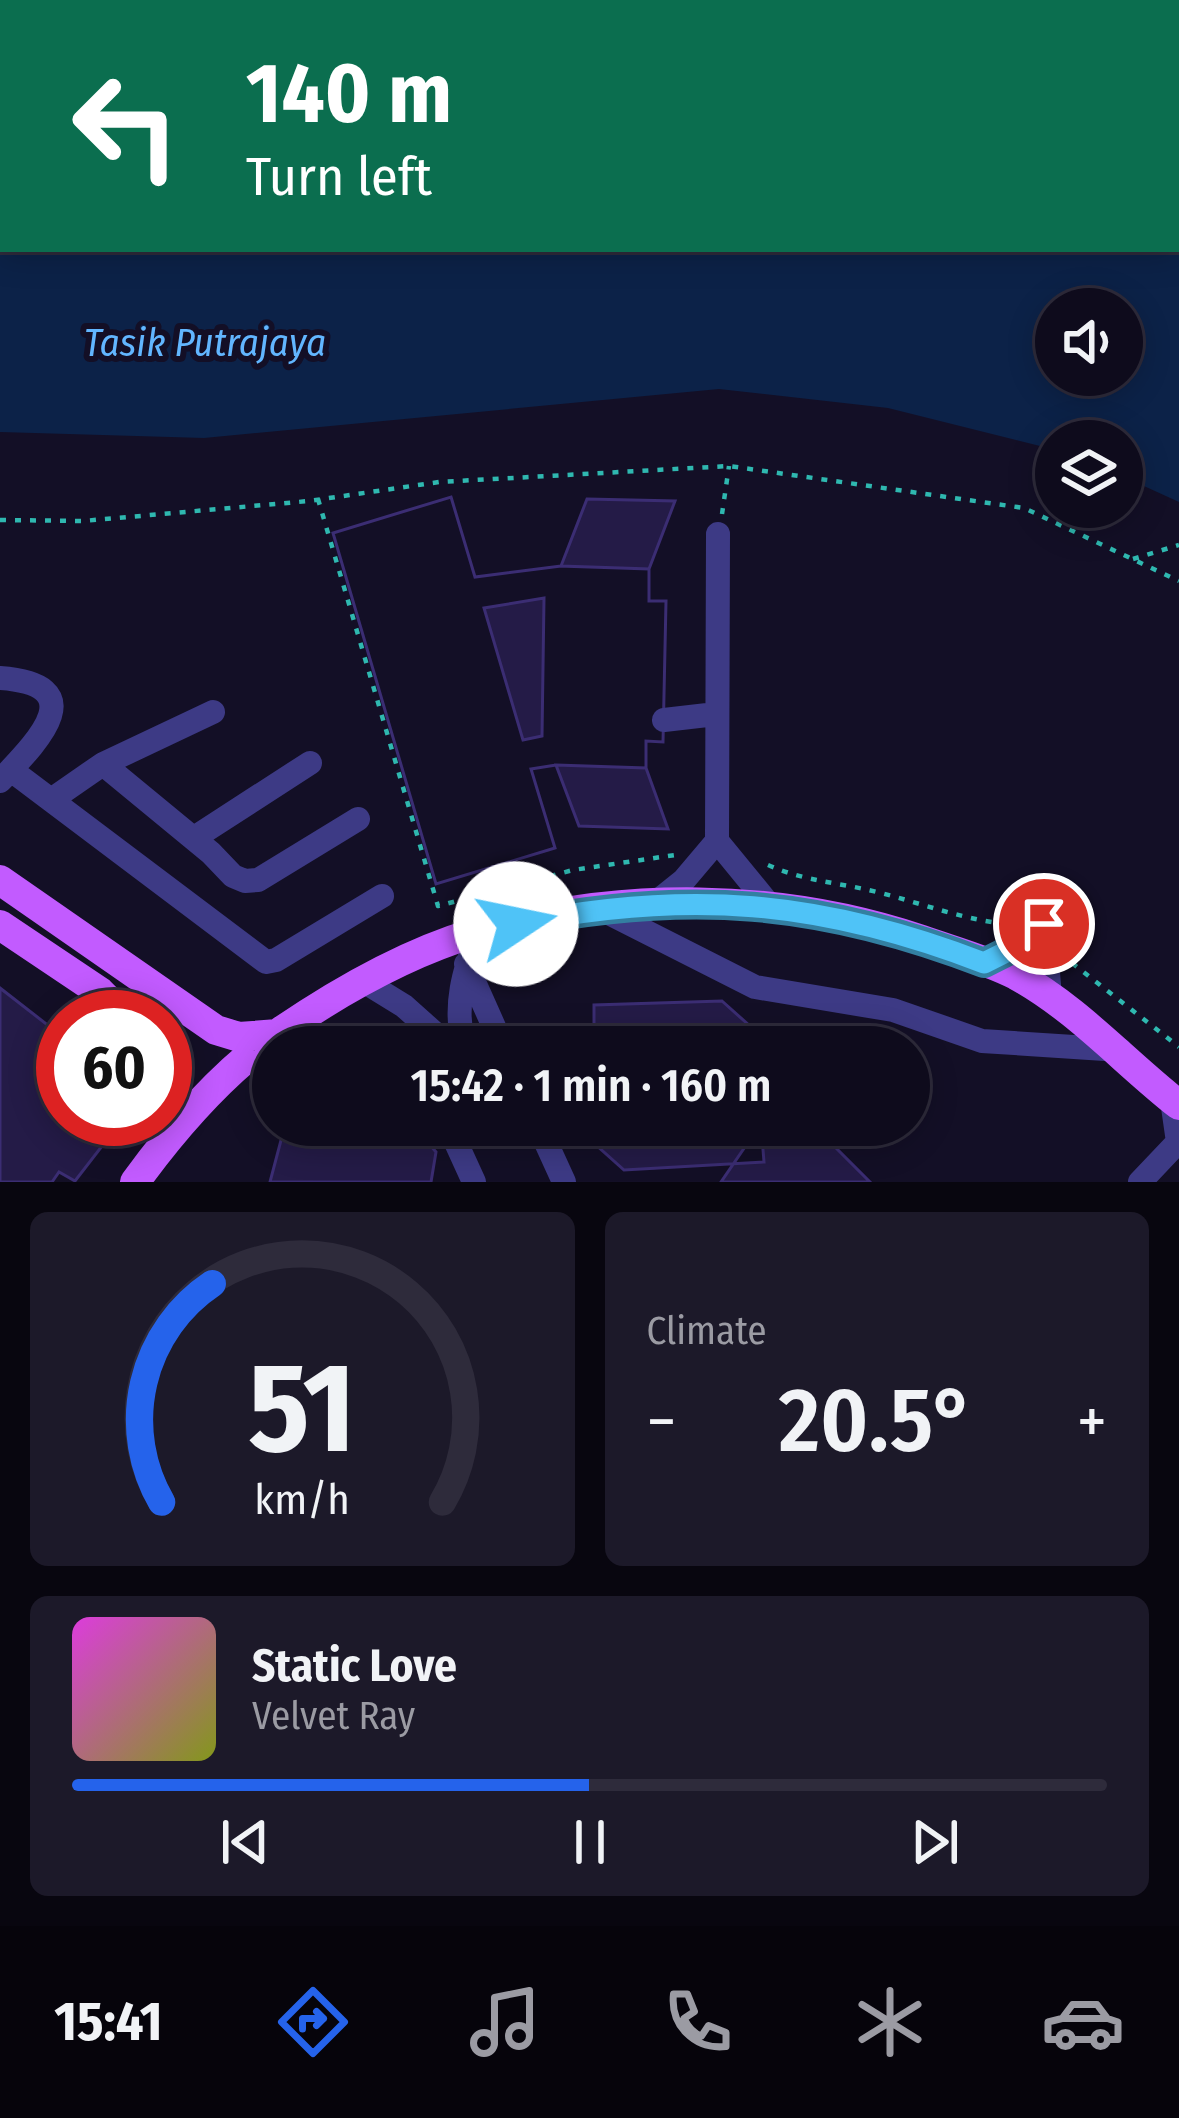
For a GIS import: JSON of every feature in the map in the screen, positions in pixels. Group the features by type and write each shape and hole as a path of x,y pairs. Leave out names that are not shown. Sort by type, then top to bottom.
{"main road":[{"path":"0,880 216,1030 252,1036"},
{"path":"291,1026 365,982 479,932 601,909 714,902 822,913 892,930 1013,974 1120,1050 1175,1103"},
{"path":"0,925 97,990"},
{"path":"192,1114 252,1057"},
{"path":"135,1182 162,1146"}],"street":[{"path":"718,534 717,841 771,907"},
{"path":"0,678 28,682 43,690 52,702 53,717 35,746 5,776 51,800 266,962 277,960 382,896"},
{"path":"51,800 104,764 213,712"},
{"path":"664,719 716,714"},
{"path":"194,838 310,763"},
{"path":"104,764 233,876 245,881 258,880 358,819"},
{"path":"654,904 684,880 717,841"},
{"path":"601,909 754,987 892,1010 982,1041 1120,1050"},
{"path":"984,963 1022,944 1044,924 1050,998"},
{"path":"459,1026 466,964 479,932"},
{"path":"466,964 494,1026"},
{"path":"365,982 404,1006 418,1026"},
{"path":"1140,1182 1178,1142 1175,1103"},
{"path":"458,1146 474,1182"},
{"path":"548,1146 564,1182"}],"path":[{"path":"718,534 729,466"},
{"path":"0,520 83,521 317,499 439,482 729,466 1024,508 1179,581"},
{"path":"317,499 439,906"},
{"path":"1132,560 1179,545"}],"water":[{"name":"Tasik Putrajaya","path":"0,252 1179,252 1179,502 1143,486 1143,420 1035,420 1035,445 888,408 719,389 204,438 0,432"}],"building":[{"path":"451,497 475,577 561,566 649,569 649,601 666,601 663,742 646,741 646,768 556,765 531,769 555,848 436,884 333,533","holes":["544,598 542,736 523,740 484,608"]},
{"path":"451,497 475,577 561,566 649,569 649,601 666,601 663,742 646,741 646,768 556,765 531,769 555,848 436,884 333,533"},
{"path":"587,499 675,501 649,569 561,566"},
{"path":"556,765 646,768 668,829 579,826"},
{"path":"0,988 36,1016 36,1146 102,1146 75,1181 59,1172 52,1182 0,1182"},
{"path":"722,1001 750,1026 594,1026 594,1005"},
{"path":"279,1146 431,1146 436,1152 431,1182 270,1182"},
{"path":"597,1146 763,1146 764,1162 624,1170"},
{"path":"746,1146 834,1146 870,1182 721,1182"}],"route":[{"path":"516,924 654,904 739,903 822,913 892,930 984,963 1022,944 1044,924"}]}
